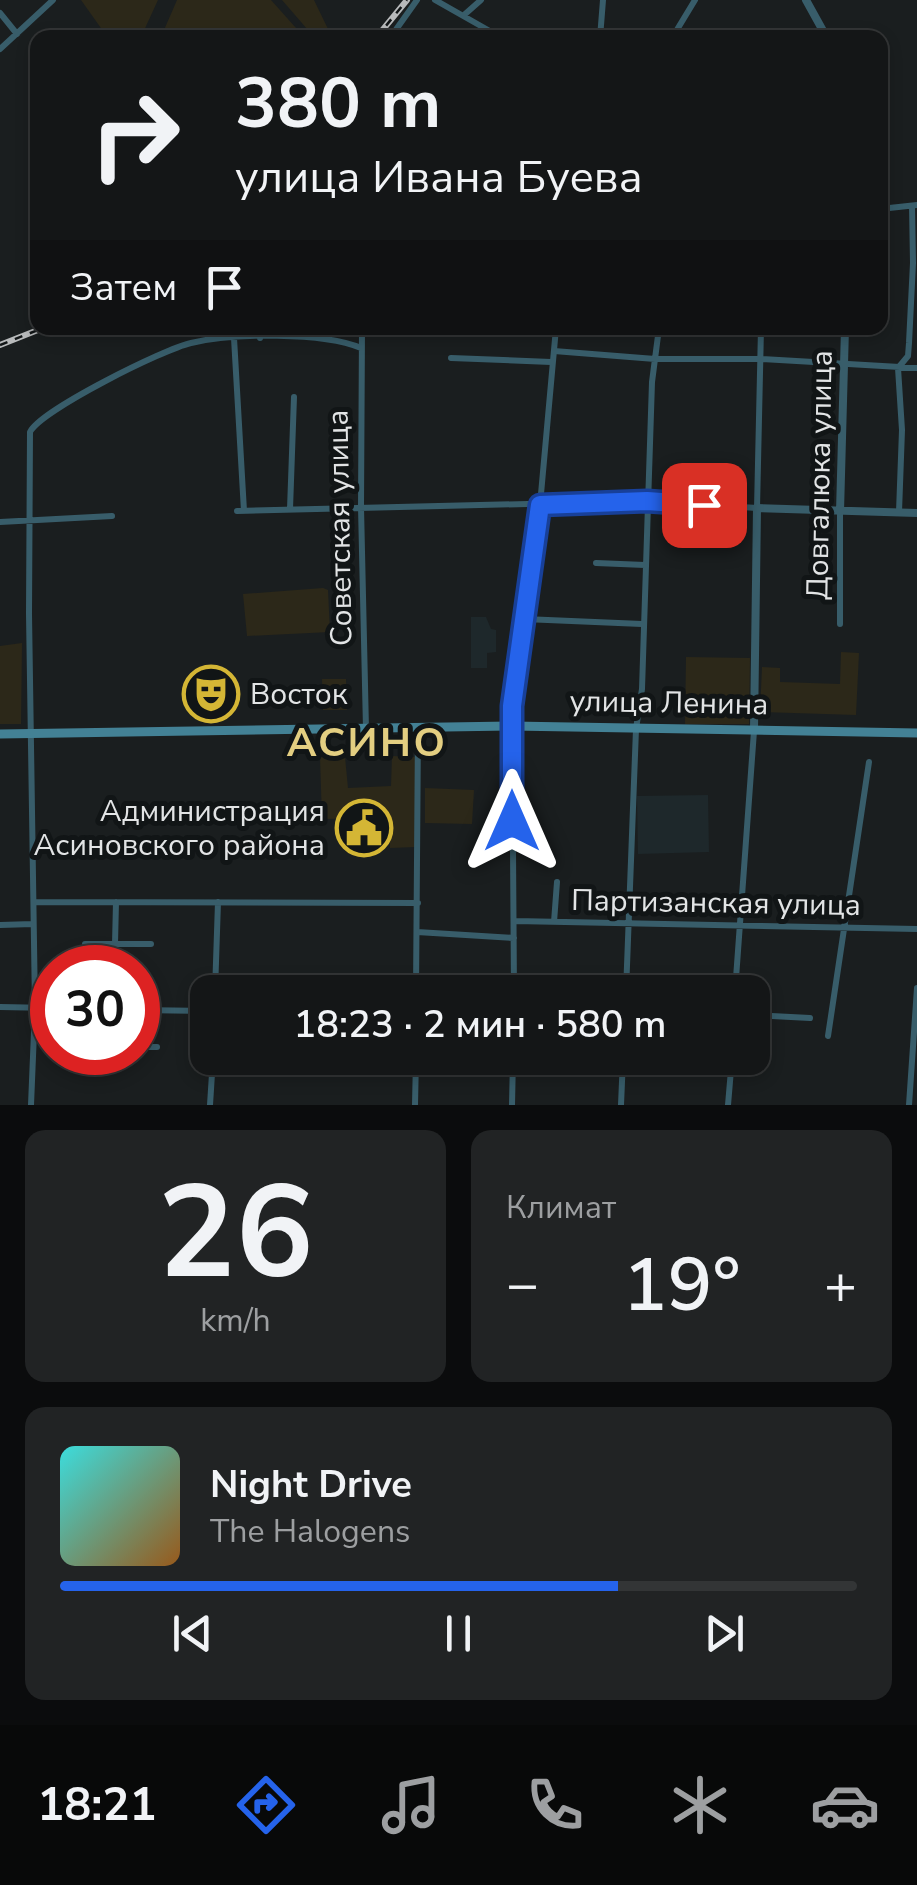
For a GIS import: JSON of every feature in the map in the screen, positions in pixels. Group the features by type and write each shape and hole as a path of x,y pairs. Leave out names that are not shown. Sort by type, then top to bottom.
{"main road":[{"name":"улица Ленина","path":"0,734 512,726 917,732"}],"street":[{"path":"0,49 52,0"},
{"path":"396,30 417,0"},
{"path":"436,0 489,30"},
{"path":"464,15 480,0"},
{"path":"601,30 603,0"},
{"path":"677,30 695,0"},
{"path":"806,0 823,30"},
{"path":"0,12 17,34"},
{"path":"888,208 914,205 908,356 898,368 902,430 899,512"},
{"name":"Советская улица","path":"362,335 366,729"},
{"path":"514,975 512,726 540,505 555,335"},
{"path":"627,975 657,335"},
{"path":"736,975 754,729 762,335"},
{"name":"Довгалюка улица","path":"840,624 844,335"},
{"path":"34,945 28,440 33,426 83,393 190,343 307,336 345,341 361,348"},
{"path":"234,338 241,511 647,501 840,512 917,512"},
{"path":"554,351 655,359 760,359 917,368"},
{"path":"451,358 551,362"},
{"path":"290,509 294,397"},
{"path":"0,522 112,516"},
{"path":"596,563 645,565"},
{"path":"524,619 643,624"},
{"path":"416,975 418,728"},
{"path":"828,1036 869,762"},
{"path":"554,922 556,882"},
{"path":"34,902 418,903"},
{"path":"115,944 116,902"},
{"path":"216,975 218,902"},
{"name":"Партизанская улица","path":"514,921 917,929"},
{"path":"0,925 33,924"},
{"path":"417,932 514,938"},
{"path":"85,944 151,944"},
{"path":"910,1105 917,988"},
{"path":"0,1007 30,1008"},
{"path":"160,1010 190,1011"},
{"path":"770,1017 810,1018"},
{"path":"32,1105 33,1075"},
{"path":"210,1105 211,1075"},
{"path":"416,1075 416,1105"},
{"path":"512,1105 513,1075"},
{"path":"621,1105 622,1075"},
{"path":"728,1105 731,1075"}],"shaded area":[{"path":"81,0 158,0 144,30 102,30"},
{"path":"177,0 271,0 298,30 164,30"},
{"path":"282,0 314,0 328,29 308,30"},
{"path":"328,590 330,632 247,636 243,594"},
{"path":"471,617 486,617 491,629 496,630 496,652 487,653 487,668 471,668"},
{"path":"22,643 21,724 0,724 0,646"},
{"path":"841,652 859,653 856,715 760,712 762,667 780,668 780,682 840,684"},
{"path":"686,657 750,658 749,724 685,724"},
{"path":"322,679 346,679 347,710 323,710"},
{"path":"392,756 417,757 416,847 390,848 389,818 322,819 320,757 345,757 348,788 391,786"},
{"path":"425,788 474,790 472,824 425,823"},
{"path":"708,795 709,852 638,854 637,796"}],"railway":[{"path":"383,30 407,0"},
{"path":"0,345 30,333"}],"place":[{"name":"Восток","path":"211,694"},
{"name":"Администрация Асиновского района","path":"364,828"}],"district":[{"name":"АСИНО","path":"367,743"}],"route":[{"path":"512,821 512,706 540,505 647,501 704,505"}]}
